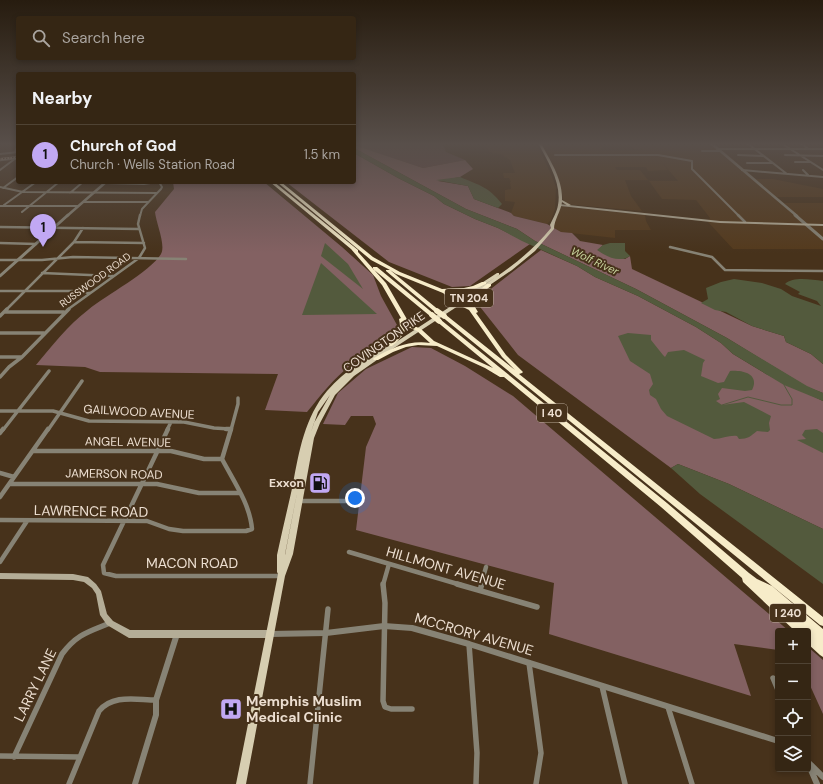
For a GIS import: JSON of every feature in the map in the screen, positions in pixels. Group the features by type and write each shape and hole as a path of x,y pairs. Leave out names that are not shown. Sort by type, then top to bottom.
{"highway":[{"name":"I 40","path":"274,184 432,315 441,319 553,404 823,622"},
{"name":"I 40","path":"281,184 437,311 441,319 754,582 769,589 823,635"},
{"path":"353,249 384,284 401,314 410,326 417,329 426,338 438,345 498,373 534,398"},
{"path":"372,258 398,273 445,292 458,302 471,309 512,365 553,404"},
{"path":"435,288 454,291 472,289 486,284"},
{"path":"478,317 473,307 474,298 486,284"},
{"path":"390,345 400,337 403,331 404,325 401,314"},
{"path":"376,359 406,345 424,343 438,345"},
{"path":"735,566 748,582 797,628"},
{"name":"I 240","path":"754,582 823,643"},
{"path":"811,641 823,652"}],"main road":[{"name":"COVINGTON PIKE","path":"241,784 281,576 289,554 305,438 310,422 328,393 348,373 486,284 533,251 551,226 560,205 557,180"},
{"path":"560,200 569,205"},
{"path":"560,205 585,208"},
{"path":"560,205 664,216 745,222 823,225"},
{"name":"COVINGTON PIKE","path":"296,501 312,438 321,413 333,394 343,384 417,329"},
{"path":"0,576 73,577 86,579 99,593 104,615 110,623"},
{"name":"MCCRORY AVENUE","path":"110,623 129,634 270,634"}],"street":[{"path":"1,188 14,180"},
{"path":"703,180 745,222"},
{"path":"753,180 823,238"},
{"path":"2,206 33,184"},
{"path":"22,212 56,184"},
{"path":"70,192 80,184"},
{"path":"0,276 105,184"},
{"path":"74,242 144,243 138,224 142,209 162,187 160,184"},
{"path":"1,188 23,192 157,193"},
{"path":"83,202 148,202"},
{"path":"2,206 78,206"},
{"path":"0,227 139,229"},
{"path":"0,316 74,242 83,228"},
{"path":"0,243 36,244"},
{"name":"RUSSWOOD ROAD","path":"0,377 9,367 22,357 64,312 139,258 145,248 144,243"},
{"path":"670,247 679,250 692,251 713,258 725,270 823,271"},
{"path":"0,260 17,261 73,257 186,260"},
{"path":"42,273 113,276"},
{"path":"0,291 73,291 90,293"},
{"path":"5,312 64,312"},
{"path":"0,332 44,333"},
{"path":"0,357 22,357"},
{"path":"0,433 49,371"},
{"path":"0,497 82,381"},
{"path":"238,398 238,404 222,458 240,493"},
{"name":"GAILWOOD AVENUE","path":"0,411 60,412 78,419 90,421 184,422 214,428 230,429"},
{"path":"125,521 171,422"},
{"name":"ANGEL AVENUE","path":"33,451 157,451 184,454 204,459 222,458"},
{"path":"0,473 14,477"},
{"name":"JAMERSON ROAD","path":"10,484 142,484 170,486 188,492 240,493"},
{"name":"LAWRENCE ROAD","path":"0,520 147,521 169,529 183,531 246,531 252,529 253,523 240,493"},
{"path":"296,501 361,501"},
{"path":"0,562 27,520"},
{"name":"MACON ROAD","path":"125,521 104,565 104,573 116,576 281,576"},
{"name":"HILLMONT AVENUE","path":"349,552 537,607"},
{"path":"389,564 383,585 385,603 383,701 385,707 391,709 412,709"},
{"path":"480,590 486,567"},
{"path":"310,784 328,609"},
{"name":"LARRY LANE","path":"14,757 62,654 71,642 80,636 110,623"},
{"name":"MCCRORY AVENUE","path":"270,634 326,633 384,626 412,628 469,644 775,740"},
{"path":"135,784 156,715 156,700 177,634"},
{"path":"469,644 477,753 476,784"},
{"path":"529,663 541,753 536,784"},
{"path":"773,678 775,683"},
{"path":"602,686 625,784"},
{"path":"69,784 99,711 105,705 112,701 119,700 156,700"},
{"path":"667,706 692,784"},
{"path":"0,756 80,757"},
{"path":"811,766 823,777"},
{"path":"811,770 817,784"}],"shaded area":[{"path":"356,180 401,180 434,196 444,204 530,244 470,286 452,287 389,262 289,184 356,184"},
{"path":"401,180 412,180 466,209 517,229 535,241 636,289 727,338 807,386 823,393 823,401 784,385 733,354 721,343 696,327 638,296 595,277 577,266 522,241 498,228 444,204 434,196"},
{"path":"412,180 446,180 438,181 468,186 474,199 511,213 514,216 547,224 561,232 572,233 580,241 603,245 598,250 625,259 630,256 632,269 752,326 784,336 786,342 811,354 823,364 823,393 807,387 727,338 636,289 535,241 517,229 466,209"},
{"path":"436,180 466,180 488,190 502,204 498,208 474,199 468,186"},
{"path":"510,180 553,180 556,187 555,209 551,220 547,224 514,216 511,213 515,202 505,201 505,190 511,189"},
{"path":"557,180 648,180 625,180 631,196 642,211 564,204 561,188"},
{"path":"677,180 776,180 823,189 823,197 777,197 784,203 823,203 823,249 733,249 708,222 710,218 696,200 662,199 649,181 678,181"},
{"path":"173,184 266,184 373,275 381,296 397,325 393,332 383,343 357,360 339,375 307,412 265,410 278,374 100,372 85,367 36,365 60,336 74,322 96,304 147,268 161,254 162,240 155,212 174,189"},
{"path":"559,206 645,215 646,221 651,230 615,230 615,238 561,232 554,228"},
{"path":"325,243 348,264 363,289 321,256"},
{"path":"610,243 625,243 625,251 630,256 617,259 609,257 597,250 603,245"},
{"path":"541,250 577,266 595,277 638,296 696,327 721,343 733,354 766,374 823,401 823,529 729,484 678,464 671,468 518,355 477,303 483,295"},
{"path":"321,263 377,314 302,315"},
{"path":"734,279 762,283 781,289 792,296 821,306 817,301 798,294 800,292 785,284 798,279 823,281 823,364 811,354 786,342 784,336 752,326 726,312 715,310 701,303 708,299 706,288"},
{"path":"628,333 651,335 651,340 665,357 668,352 684,350 705,360 703,363 701,376 718,383 724,382 730,371 740,371 749,374 754,380 752,390 745,391 722,388 718,394 720,399 716,401 722,405 744,402 771,416 769,423 770,430 768,432 757,431 747,438 739,439 737,436 734,436 714,439 667,416 661,409 656,399 650,395 649,390 653,384 650,374 630,361 618,336"},
{"path":"412,347 431,348 465,366 513,396 785,628 775,628 775,650 734,644 751,696 549,634 554,583 356,530 366,447 376,424 373,416 351,416 345,425 323,424 338,393 366,369"},
{"path":"817,429 823,433 823,453 797,440 806,439 802,435 805,430"},
{"path":"678,464 729,484 823,529 823,584 700,494 671,468"},
{"path":"811,650 823,660 823,714 811,688"}],"waterway":[{"path":"722,405 748,397 781,405 792,405 792,399 784,385"}],"place":[{"name":"Church of God","path":"43,247"},
{"name":"Exxon","path":"320,483"},
{"name":"Memphis Muslim Medical Clinic","path":"231,709"}],"water label":[{"name":"Wolf River","path":"595,261"}]}
